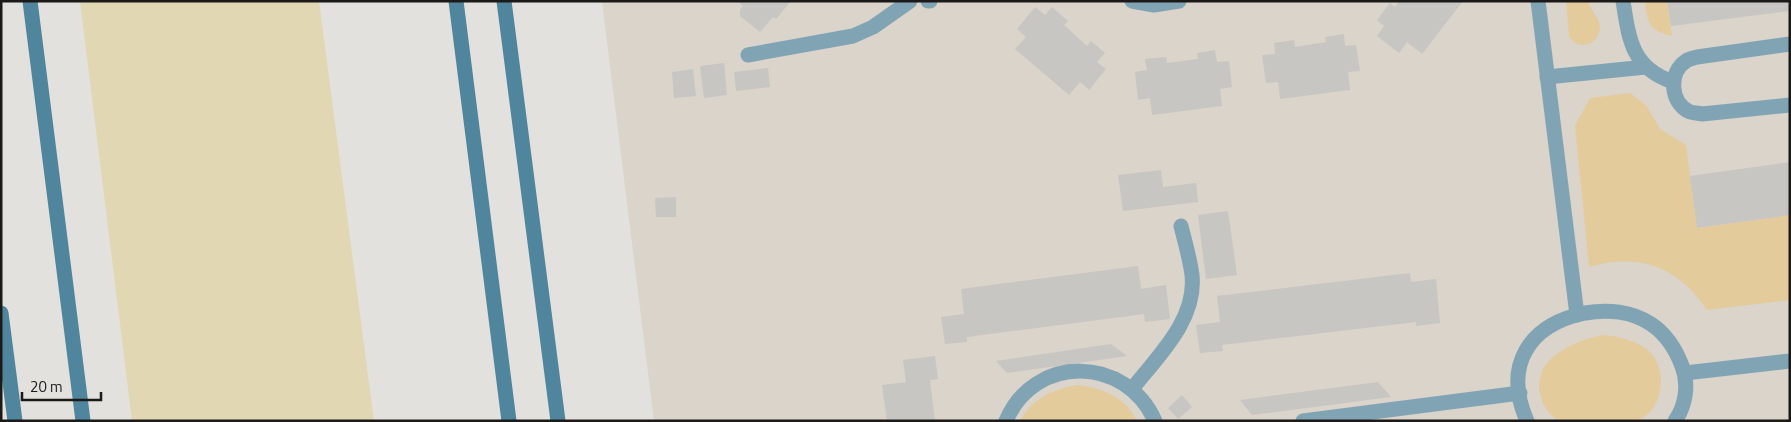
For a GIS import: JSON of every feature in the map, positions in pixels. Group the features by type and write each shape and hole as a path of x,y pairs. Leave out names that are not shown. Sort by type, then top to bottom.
{"street":[{"path":"30,1 83,421"},
{"path":"456,1 509,421"},
{"path":"504,1 558,421"},
{"path":"748,55 853,36 873,27 910,1"},
{"path":"1132,1 1154,4 1179,1"},
{"path":"1538,1 1577,315"},
{"path":"1623,1 1630,42 1636,56 1654,74 1673,82"},
{"path":"1790,44 1698,56 1686,61 1677,70 1673,82 1674,94 1681,105 1690,112 1702,114 1790,105"},
{"path":"1547,76 1646,67"},
{"path":"1132,389 1174,336 1186,311 1192,291 1192,276 1181,226"},
{"path":"1527,421 1522,409 1518,376 1522,358 1531,342 1543,330 1559,321 1595,311 1615,311 1634,315 1652,324 1666,337 1678,353 1685,373 1686,386 1679,419"},
{"path":"1,314 15,421"},
{"path":"1685,373 1790,361"},
{"path":"1006,421 1011,409 1026,391 1045,378 1067,372 1090,371 1112,377 1132,389 1142,399 1155,421"},
{"path":"1303,421 1520,393"}],"shaded area":[{"path":"602,1 1790,1 1790,421 654,421"},
{"path":"1566,1 1588,1 1600,23 1599,33 1592,42 1582,45 1578,44 1569,36"},
{"path":"1645,1 1667,1 1672,36 1654,28 1648,20"},
{"path":"1630,93 1646,105 1660,129 1686,145 1697,228 1790,215 1790,300 1707,310 1683,283 1670,273 1656,267 1641,263 1625,262 1589,267 1575,126 1590,98"},
{"path":"1604,335 1634,342 1650,352 1656,360 1661,380 1660,390 1653,409 1636,421 1559,421 1546,409 1541,397 1540,380 1544,369 1559,352 1581,341"},
{"path":"1078,385 1104,391 1112,395 1126,406 1137,421 1020,421 1031,406 1044,396 1060,389"}],"sand":[{"path":"80,1 319,1 374,421 132,421"}],"building":[{"path":"737,1 791,1 776,19 773,17 760,32 740,16 740,10 743,6"},
{"path":"1399,1 1463,1 1422,54 1407,42 1399,53 1377,36 1384,26 1377,20 1390,3 1395,7"},
{"path":"1667,1 1790,1 1790,11 1671,26"},
{"path":"1035,7 1045,15 1052,7 1068,21 1064,25 1087,46 1091,41 1105,53 1097,62 1106,69 1089,90 1080,82 1069,95 1015,49 1026,37 1017,29"},
{"path":"1344,34 1345,46 1356,45 1360,71 1348,72 1350,90 1280,99 1278,82 1266,83 1262,55 1275,54 1274,43 1294,40 1295,47 1326,42 1325,37"},
{"path":"1215,50 1217,62 1229,61 1232,87 1220,89 1222,106 1152,115 1150,98 1138,100 1135,72 1147,70 1145,59 1166,57 1167,63 1198,59 1197,53"},
{"path":"724,63 727,95 704,98 700,66"},
{"path":"768,68 770,87 736,91 734,72"},
{"path":"693,69 696,96 674,98 672,72"},
{"path":"1790,162 1790,215 1697,228 1690,176"},
{"path":"1161,170 1163,187 1196,183 1198,202 1123,211 1118,175"},
{"path":"676,197 676,217 656,217 655,198"},
{"path":"1228,211 1237,275 1206,279 1198,215"},
{"path":"1138,266 1141,289 1166,285 1170,319 1145,322 1144,314 967,337 967,342 945,344 941,317 964,314 961,289"},
{"path":"1410,273 1411,282 1436,279 1440,323 1416,326 1416,322 1222,345 1223,351 1200,353 1196,325 1220,322 1217,296"},
{"path":"1111,344 1127,356 1007,373 996,361"},
{"path":"935,356 938,379 930,380 935,421 887,421 882,385 906,382 903,360"},
{"path":"1378,382 1391,397 1252,415 1240,400"},
{"path":"1182,395 1192,407 1178,419 1168,408"}]}
